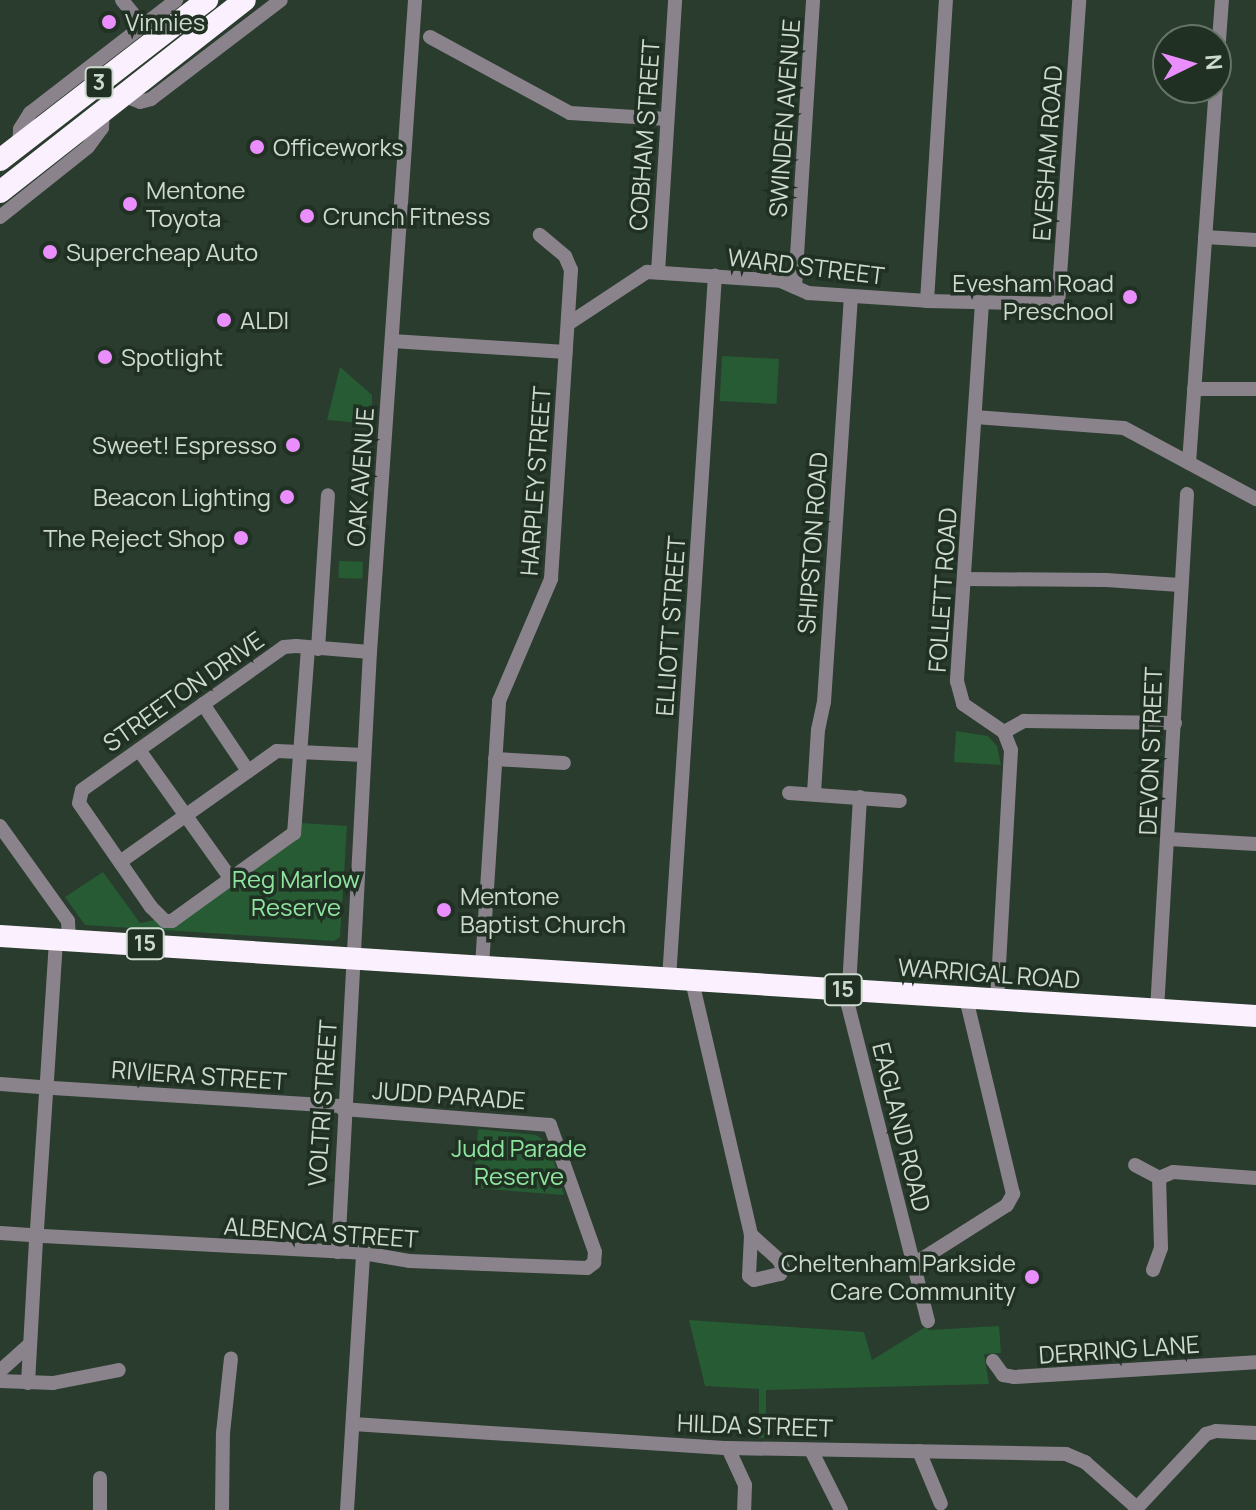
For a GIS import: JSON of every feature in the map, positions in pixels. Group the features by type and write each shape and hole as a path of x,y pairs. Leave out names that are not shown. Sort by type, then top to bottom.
{"highway":[{"name":"3","path":"0,160 207,0"},
{"name":"3","path":"0,192 152,73 251,8"},
{"path":"137,54 152,73"},
{"name":"WARRIGAL ROAD","path":"0,936 1256,1016"}],"street":[{"path":"122,0 142,25"},
{"path":"19,145 20,129 30,113 176,0"},
{"path":"122,95 140,102 151,99 251,8 264,0"},
{"path":"251,8 281,0"},
{"name":"OAK AVENUE","path":"353,957 370,652 415,0"},
{"name":"COBHAM STREET","path":"658,272 675,0"},
{"name":"SWINDEN AVENUE","path":"795,287 813,0"},
{"path":"927,301 946,0"},
{"name":"EVESHAM ROAD","path":"1054,306 1060,299 1079,0"},
{"path":"1220,24 1222,0"},
{"path":"430,37 570,113 667,119"},
{"path":"1189,463 1215,104"},
{"path":"0,217 88,147 102,128 103,110"},
{"name":"HARPLEY STREET","path":"482,966 500,695 550,585 570,264 540,235"},
{"path":"1205,237 1256,240"},
{"name":"WARD STREET","path":"568,324 640,273 658,272 781,281 808,293 1054,306"},
{"name":"ELLIOTT STREET","path":"669,979 715,276"},
{"name":"SHIPSTON ROAD","path":"814,793 818,730 824,702 851,296"},
{"name":"FOLLETT ROAD","path":"982,303 959,694 966,708 1004,732"},
{"path":"392,341 566,352"},
{"path":"1194,389 1256,389"},
{"path":"975,417 1113,425 1256,499"},
{"name":"DEVON STREET","path":"1157,1010 1175,723 1173,685 1187,494"},
{"path":"328,495 301,750 294,833 172,921 160,919 120,862 277,751 301,750 364,755"},
{"path":"964,579 1106,580 1180,585"},
{"name":"STREETON DRIVE","path":"120,862 79,803 79,796 284,647 370,652"},
{"path":"203,704 248,771"},
{"path":"997,1000 1012,760 1004,732 1024,721 1175,723"},
{"path":"139,750 231,879"},
{"path":"495,759 564,763"},
{"path":"789,793 900,801"},
{"name":"EAGLAND ROAD","path":"860,797 848,990 850,1014 928,1321"},
{"path":"0,826 68,921 69,940 80,941"},
{"path":"1169,839 1256,844"},
{"path":"14,1382 30,1344 56,939"},
{"name":"VOLTRI STREET","path":"338,1252 353,957"},
{"path":"692,981 751,1235"},
{"path":"914,1264 1007,1205 1013,1194 966,998"},
{"name":"RIVIERA STREET","path":"0,1084 343,1108"},
{"name":"JUDD PARADE","path":"343,1108 550,1125 595,1252 594,1263"},
{"path":"1135,1165 1159,1178"},
{"path":"1159,1178 1173,1172 1256,1178"},
{"path":"1153,1270 1161,1248 1159,1178"},
{"name":"ALBENCA STREET","path":"0,1233 363,1253 410,1261 587,1268 594,1263"},
{"path":"347,1510 363,1253"},
{"path":"14,1382 5,1368 30,1344"},
{"path":"222,1510 223,1433 231,1358"},
{"name":"DERRING LANE","path":"993,1361 1003,1375 1014,1377 1256,1362"},
{"path":"14,1382 59,1383 119,1370"},
{"name":"HILDA STREET","path":"353,1424 728,1448 1071,1454 1085,1462 1136,1509"},
{"path":"1136,1509 1206,1434 1216,1431 1256,1433"},
{"path":"728,1448 745,1485 744,1510"},
{"path":"811,1450 841,1510"},
{"path":"919,1451 941,1504"},
{"path":"100,1478 100,1510"}],"green space":[{"path":"722,356 779,359 777,404 720,401"},
{"path":"340,367 372,395 372,424 327,420"},
{"path":"339,561 363,562 362,579 338,578"},
{"path":"956,731 988,736 997,746 1001,765 954,762"},
{"name":"Reg Marlow Reserve","path":"301,823 347,826 340,937 334,941 85,925 65,897 103,872 140,923 155,920 161,924"},
{"name":"Judd Parade Reserve","path":"478,1129 536,1135 549,1144 564,1195 473,1188"},
{"path":"689,1320 864,1332 872,1360 927,1326 929,1330 999,1326 1001,1353 984,1354 989,1384 766,1390 766,1438 759,1438 759,1389 705,1386"}],"place":[{"name":"Vinnies","path":"109,22"},
{"name":"Officeworks","path":"257,147"},
{"name":"Mentone Toyota","path":"130,204"},
{"name":"Crunch Fitness","path":"307,216"},
{"name":"Supercheap Auto","path":"50,252"},
{"name":"Evesham Road Preschool","path":"1130,297"},
{"name":"ALDI","path":"224,320"},
{"name":"Spotlight","path":"105,357"},
{"name":"Sweet! Espresso","path":"293,445"},
{"name":"Beacon Lighting","path":"287,497"},
{"name":"The Reject Shop","path":"241,538"},
{"name":"Mentone Baptist Church","path":"444,910"},
{"name":"Cheltenham Parkside Care Community","path":"1032,1277"}]}
